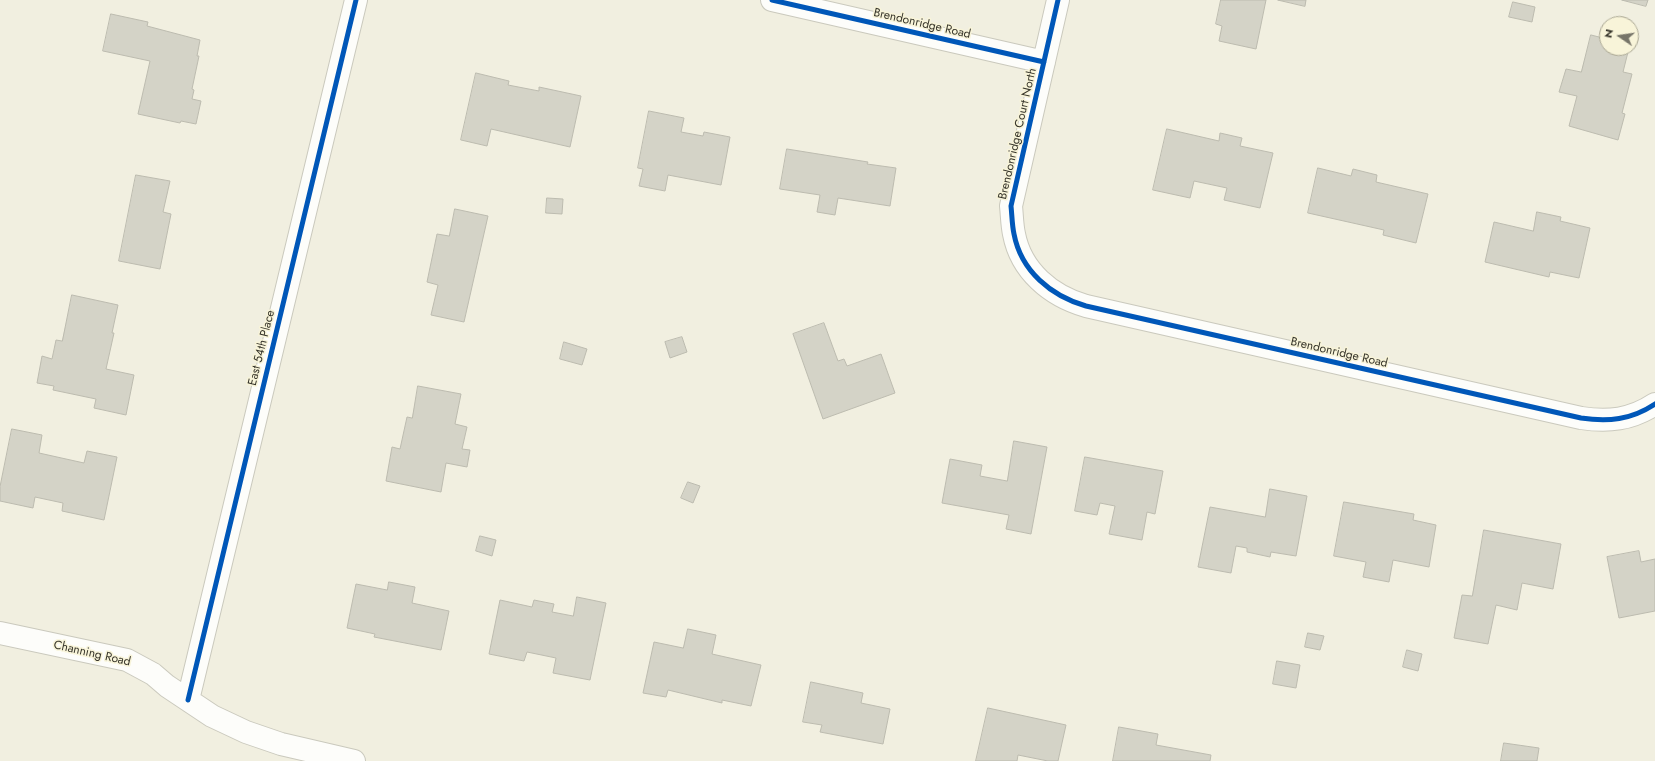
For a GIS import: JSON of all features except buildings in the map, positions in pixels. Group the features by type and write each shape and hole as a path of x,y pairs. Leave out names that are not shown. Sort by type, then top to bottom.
{"street":[{"name":"East 54th Place","path":"188,700 356,0"},
{"name":"Brendonridge Road","path":"772,0 1044,62"},
{"name":"Brendonridge Court North","path":"1030,270 1018,246 1014,234 1012,206 1058,0"},
{"name":"Brendonridge Road","path":"1030,270 1038,280 1050,290 1074,303 1581,418 1609,421 1623,419 1636,415 1654,405"},
{"name":"Channing Road","path":"0,633 127,660 152,674 212,716 246,732 288,746 354,761"}],"cycle path":[{"path":"188,700 356,0"},
{"path":"772,0 1044,62"},
{"path":"1058,0 1011,206 1014,234 1023,259 1031,270 1050,289 1073,302 1086,306 1581,418 1610,420 1628,417 1637,414 1655,404"}]}
